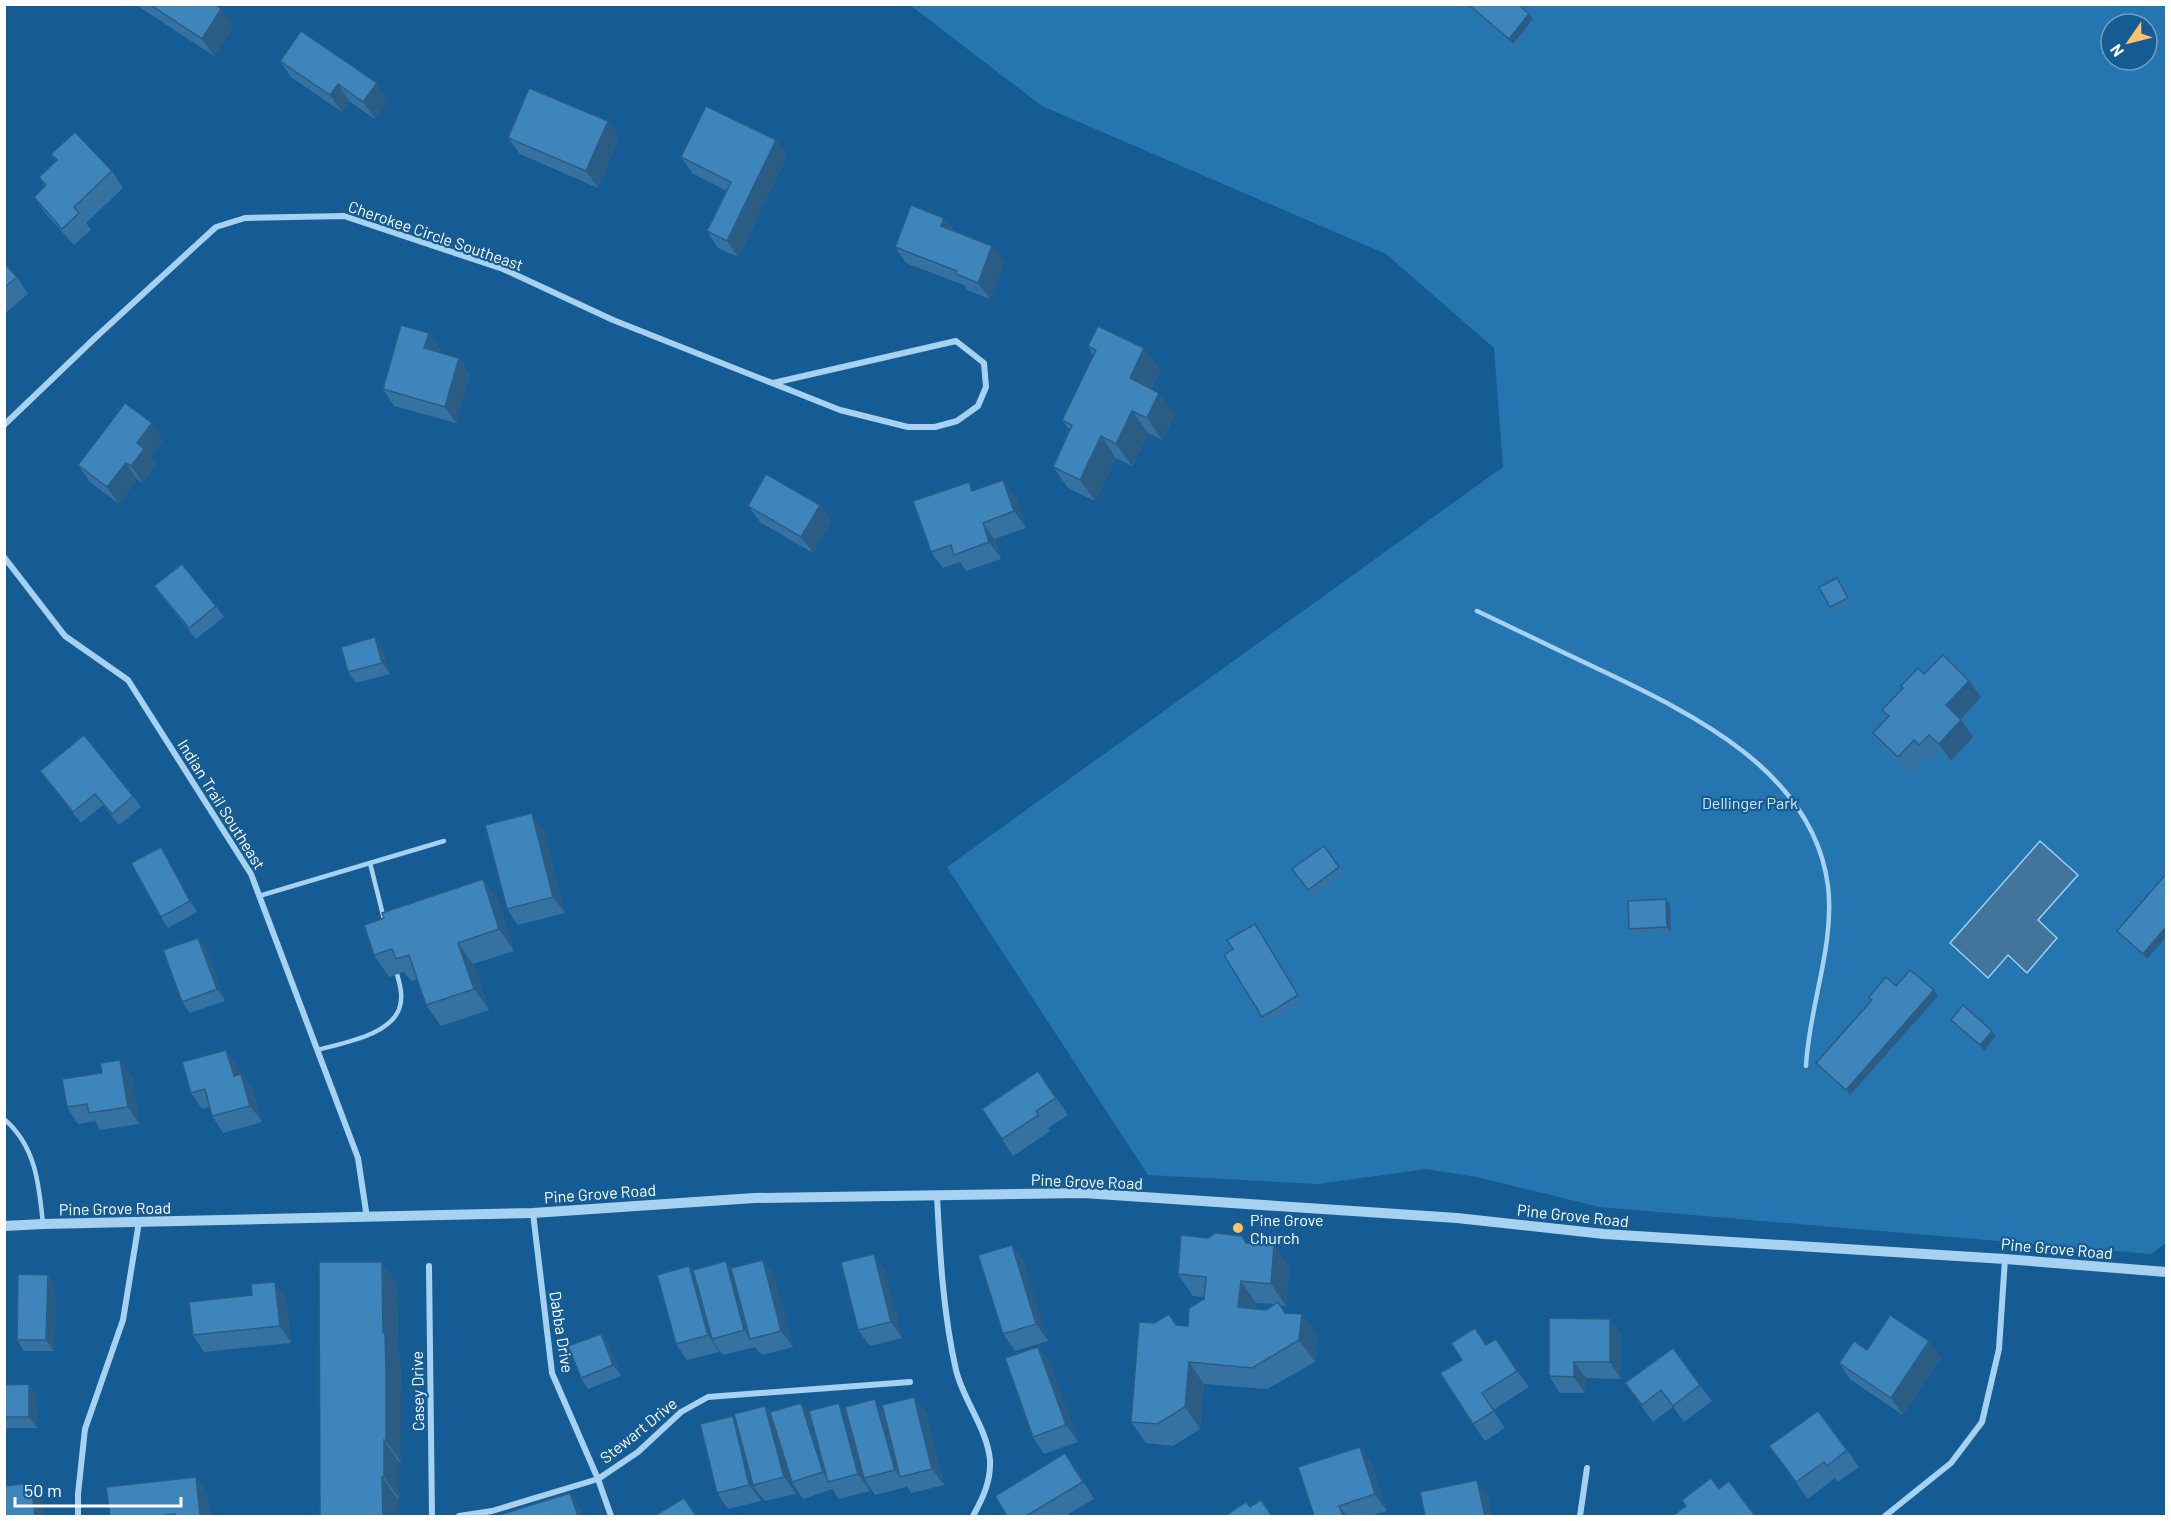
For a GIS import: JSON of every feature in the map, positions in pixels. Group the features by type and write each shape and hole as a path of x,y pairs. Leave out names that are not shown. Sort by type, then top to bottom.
{"street":[{"name":"Cherokee Circle Southeast","path":"4,425 216,227 245,218 344,216 502,269 613,320 840,410 908,428 935,427 957,421 978,406 986,387 984,363 956,341 773,383"},
{"name":"Indian Trail Southeast","path":"4,557 65,636 128,680 251,874 358,1158 367,1218"},
{"name":"Pine Grove Road","path":"4,1226 533,1213 754,1197 1083,1193 1457,1218 1604,1234 2005,1259 2166,1272"},
{"path":"937,1196 941,1273 957,1372 978,1421 990,1458 988,1484 974,1516"},
{"name":"Dabba Drive","path":"533,1213 552,1372 598,1479 611,1516"},
{"path":"78,1516 85,1428 123,1320 140,1222"},
{"path":"1885,1516 1951,1463 1982,1422 1999,1349 2005,1259"},
{"name":"Casey Drive","path":"429,1266 432,1516"},
{"name":"Stewart Drive","path":"459,1516 492,1511 598,1479 638,1452 681,1412 708,1397 910,1382"},
{"path":"1581,1516 1587,1468"}],"lane":[{"path":"1477,611 1660,698 1709,727 1774,778 1791,797 1806,819 1821,856 1828,885 1823,965 1807,1046 1806,1066"},
{"path":"259,896 444,841"},
{"path":"370,863 387,932"},
{"path":"317,1050 374,1034 393,1019 400,1008 402,993 398,974"},
{"path":"4,1119 17,1130 37,1174 43,1224"}],"green space":[{"name":"Dellinger Park","path":"910,5 2166,5 2166,1243 2151,1254 1599,1207 1477,1177 1426,1169 1318,1184 1148,1175 947,867 1503,467 1494,348 1386,254 1042,106"}],"shaded area":[{"path":"2040,841 2078,875 2038,920 2057,938 2027,973 2008,955 1988,978 1950,943"}],"building":[{"path":"149,4 214,4 221,9 202,39"},
{"path":"1468,4 1518,4 1529,14 1509,39"},
{"path":"301,31 377,83 363,102 338,84 330,95 280,61"},
{"path":"529,88 608,121 586,171 508,138"},
{"path":"706,106 776,140 727,241 707,231 731,182 681,157"},
{"path":"75,132 112,171 74,207 79,213 62,229 34,197 46,185 39,177 57,160 51,154"},
{"path":"911,205 944,218 941,226 992,246 978,283 956,274 957,271 895,247"},
{"path":"4,263 17,277 4,288"},
{"path":"401,325 429,333 424,348 459,358 445,407 383,389"},
{"path":"1098,326 1144,348 1130,378 1159,393 1147,418 1132,411 1116,444 1101,436 1080,480 1053,467 1072,425 1062,420 1096,350 1088,346"},
{"path":"125,403 152,423 137,443 144,449 131,466 126,463 107,487 78,465"},
{"path":"766,474 820,505 801,537 748,506"},
{"path":"1003,480 1014,511 983,523 989,542 954,555 951,545 931,552 913,501 969,482 972,491"},
{"path":"182,564 216,606 189,628 154,586"},
{"path":"1837,578 1848,598 1830,607 1819,587"},
{"path":"375,637 382,663 348,672 341,647"},
{"path":"1943,655 1969,681 1946,705 1961,720 1939,744 1929,735 1919,745 1914,740 1898,757 1873,733 1889,716 1882,710 1918,668 1924,674"},
{"path":"84,735 133,796 112,814 95,794 73,812 40,771"},
{"path":"532,813 553,897 507,909 485,825"},
{"path":"1324,846 1339,867 1308,890 1292,869"},
{"path":"161,847 190,901 161,917 131,863"},
{"path":"2166,874 2166,927 2143,954 2117,931"},
{"path":"483,879 499,929 458,943 474,989 426,1005 409,955 396,959 392,949 374,955 364,925 384,918 382,913"},
{"path":"1666,899 1667,927 1629,929 1628,901"},
{"path":"1255,924 1298,995 1262,1017 1224,955 1233,949 1227,940"},
{"path":"198,938 217,989 182,1002 163,950"},
{"path":"1910,970 1934,990 1846,1090 1816,1063 1872,1000 1869,997 1886,977 1896,986"},
{"path":"1963,1005 1992,1031 1980,1045 1951,1020"},
{"path":"226,1050 234,1076 241,1074 250,1106 212,1116 205,1089 191,1093 182,1062"},
{"path":"120,1060 128,1107 89,1113 87,1104 67,1107 62,1079 102,1073 100,1063"},
{"path":"1038,1071 1056,1098 1036,1111 1039,1115 1002,1139 982,1109"},
{"path":"1215,1233 1242,1236 1246,1243 1274,1245 1271,1284 1241,1281 1238,1307 1266,1310 1278,1302 1285,1313 1302,1314 1299,1340 1252,1368 1189,1362 1185,1407 1157,1424 1131,1422 1139,1322 1154,1323 1169,1314 1176,1325 1188,1326 1189,1308 1204,1299 1206,1277 1178,1274 1181,1235 1208,1238"},
{"path":"1012,1245 1036,1324 1003,1334 978,1255"},
{"path":"874,1254 891,1322 858,1330 841,1262"},
{"path":"763,1260 781,1331 750,1339 731,1268"},
{"path":"726,1261 744,1330 712,1339 693,1270"},
{"path":"319,1262 382,1262 386,1369 383,1516 320,1516"},
{"path":"689,1266 708,1335 676,1344 657,1275"},
{"path":"18,1274 48,1275 46,1340 17,1340"},
{"path":"275,1282 280,1326 193,1335 189,1302 252,1295 251,1284"},
{"path":"1890,1315 1929,1341 1891,1398 1839,1363 1854,1341 1867,1350"},
{"path":"1549,1318 1610,1319 1610,1362 1574,1362 1574,1377 1549,1376"},
{"path":"1475,1328 1486,1345 1496,1339 1517,1371 1482,1393 1494,1411 1473,1424 1440,1373 1462,1360 1451,1343"},
{"path":"601,1334 613,1365 581,1378 568,1346"},
{"path":"1038,1347 1066,1425 1033,1437 1005,1358"},
{"path":"1673,1348 1700,1385 1673,1406 1661,1390 1642,1405 1625,1383"},
{"path":"29,1384 29,1417 4,1417 4,1385"},
{"path":"914,1397 932,1469 900,1477 882,1405"},
{"path":"875,1399 895,1470 864,1478 845,1407"},
{"path":"801,1403 823,1472 792,1482 770,1412"},
{"path":"839,1403 858,1474 828,1482 809,1411"},
{"path":"765,1406 784,1477 753,1485 734,1414"},
{"path":"1818,1411 1847,1450 1827,1466 1824,1462 1796,1482 1769,1446"},
{"path":"733,1416 749,1485 717,1493 700,1424"},
{"path":"1360,1447 1375,1494 1339,1506 1343,1516 1314,1516 1298,1467"},
{"path":"1065,1453 1083,1482 1026,1516 1007,1516 995,1496"},
{"path":"196,1477 200,1516 175,1516 175,1514 110,1516 106,1487"},
{"path":"1711,1478 1719,1489 1729,1481 1755,1516 1672,1516 1686,1506 1682,1500"},
{"path":"1477,1480 1485,1516 1425,1516 1420,1492"},
{"path":"31,1483 35,1516 4,1516 4,1486"},
{"path":"570,1493 578,1516 496,1516"},
{"path":"684,1498 696,1516 654,1516"},
{"path":"1261,1500 1272,1516 1225,1516 1246,1502 1250,1507"}],"place":[{"name":"Pine Grove Church","path":"1238,1228"}]}
